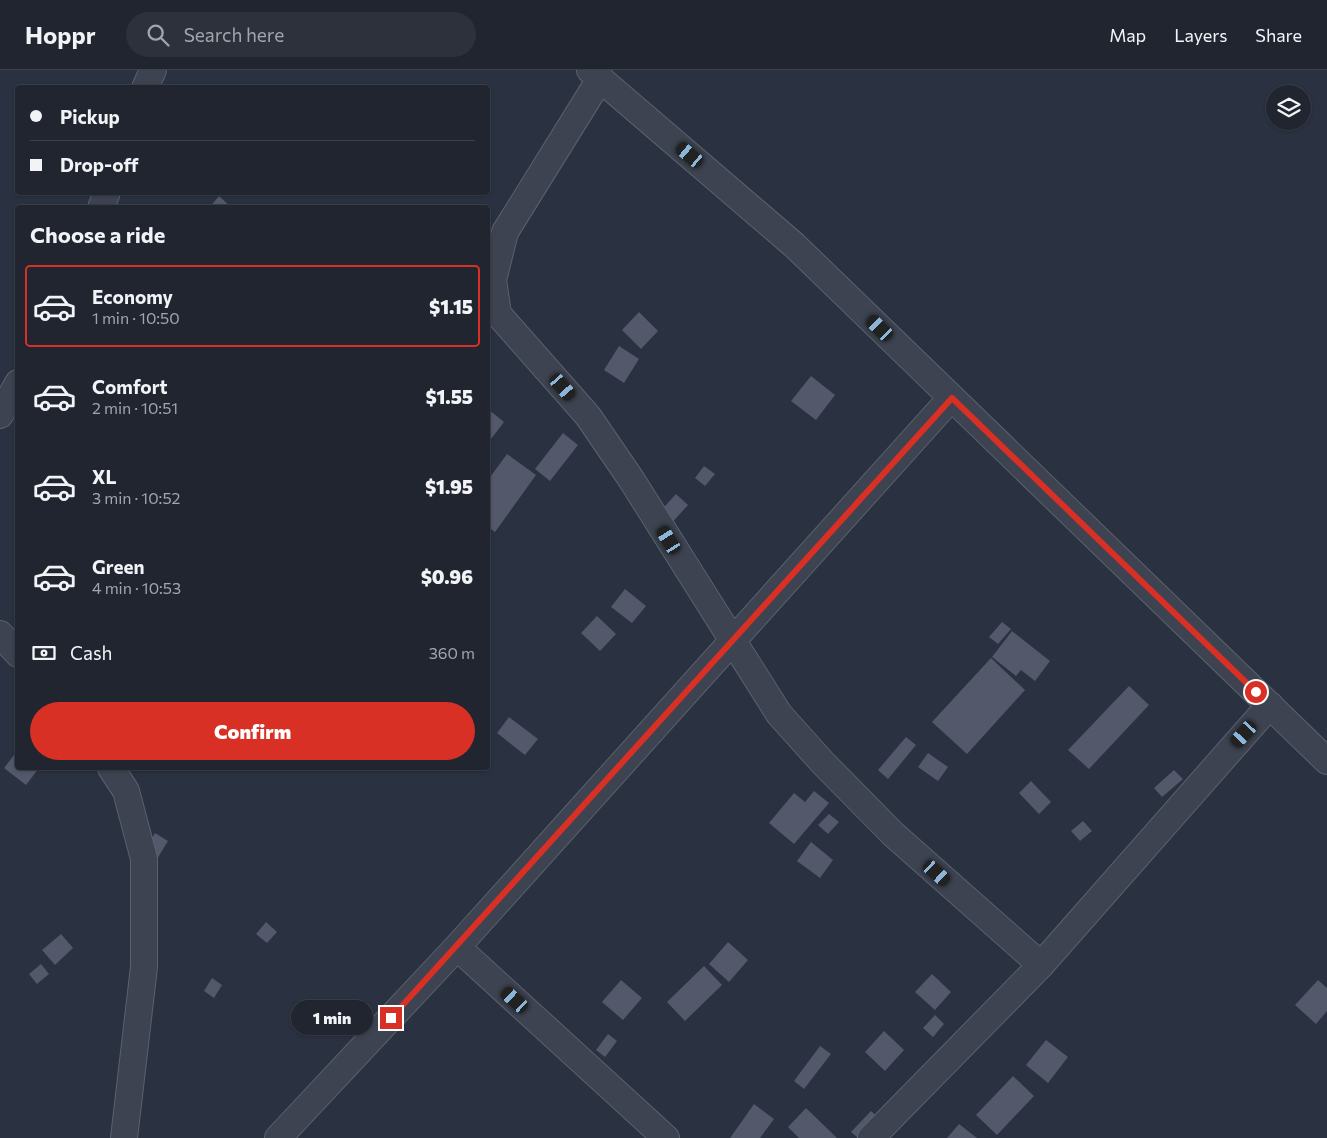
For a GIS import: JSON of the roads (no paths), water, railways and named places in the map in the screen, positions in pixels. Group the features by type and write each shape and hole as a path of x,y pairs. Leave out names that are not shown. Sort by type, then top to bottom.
{"street":[{"path":"146,85 153,70"},
{"path":"1041,965 893,834 823,763 779,714 631,479 588,416 498,314 493,280 505,232 595,74 794,245 1327,761"},
{"path":"0,415 15,388"},
{"path":"287,1135 952,398"},
{"path":"0,634 15,651"},
{"path":"871,1138 1041,965 1270,705"},
{"path":"112,770 126,791 144,859 144,967 124,1138"},
{"path":"457,948 666,1138"}]}
